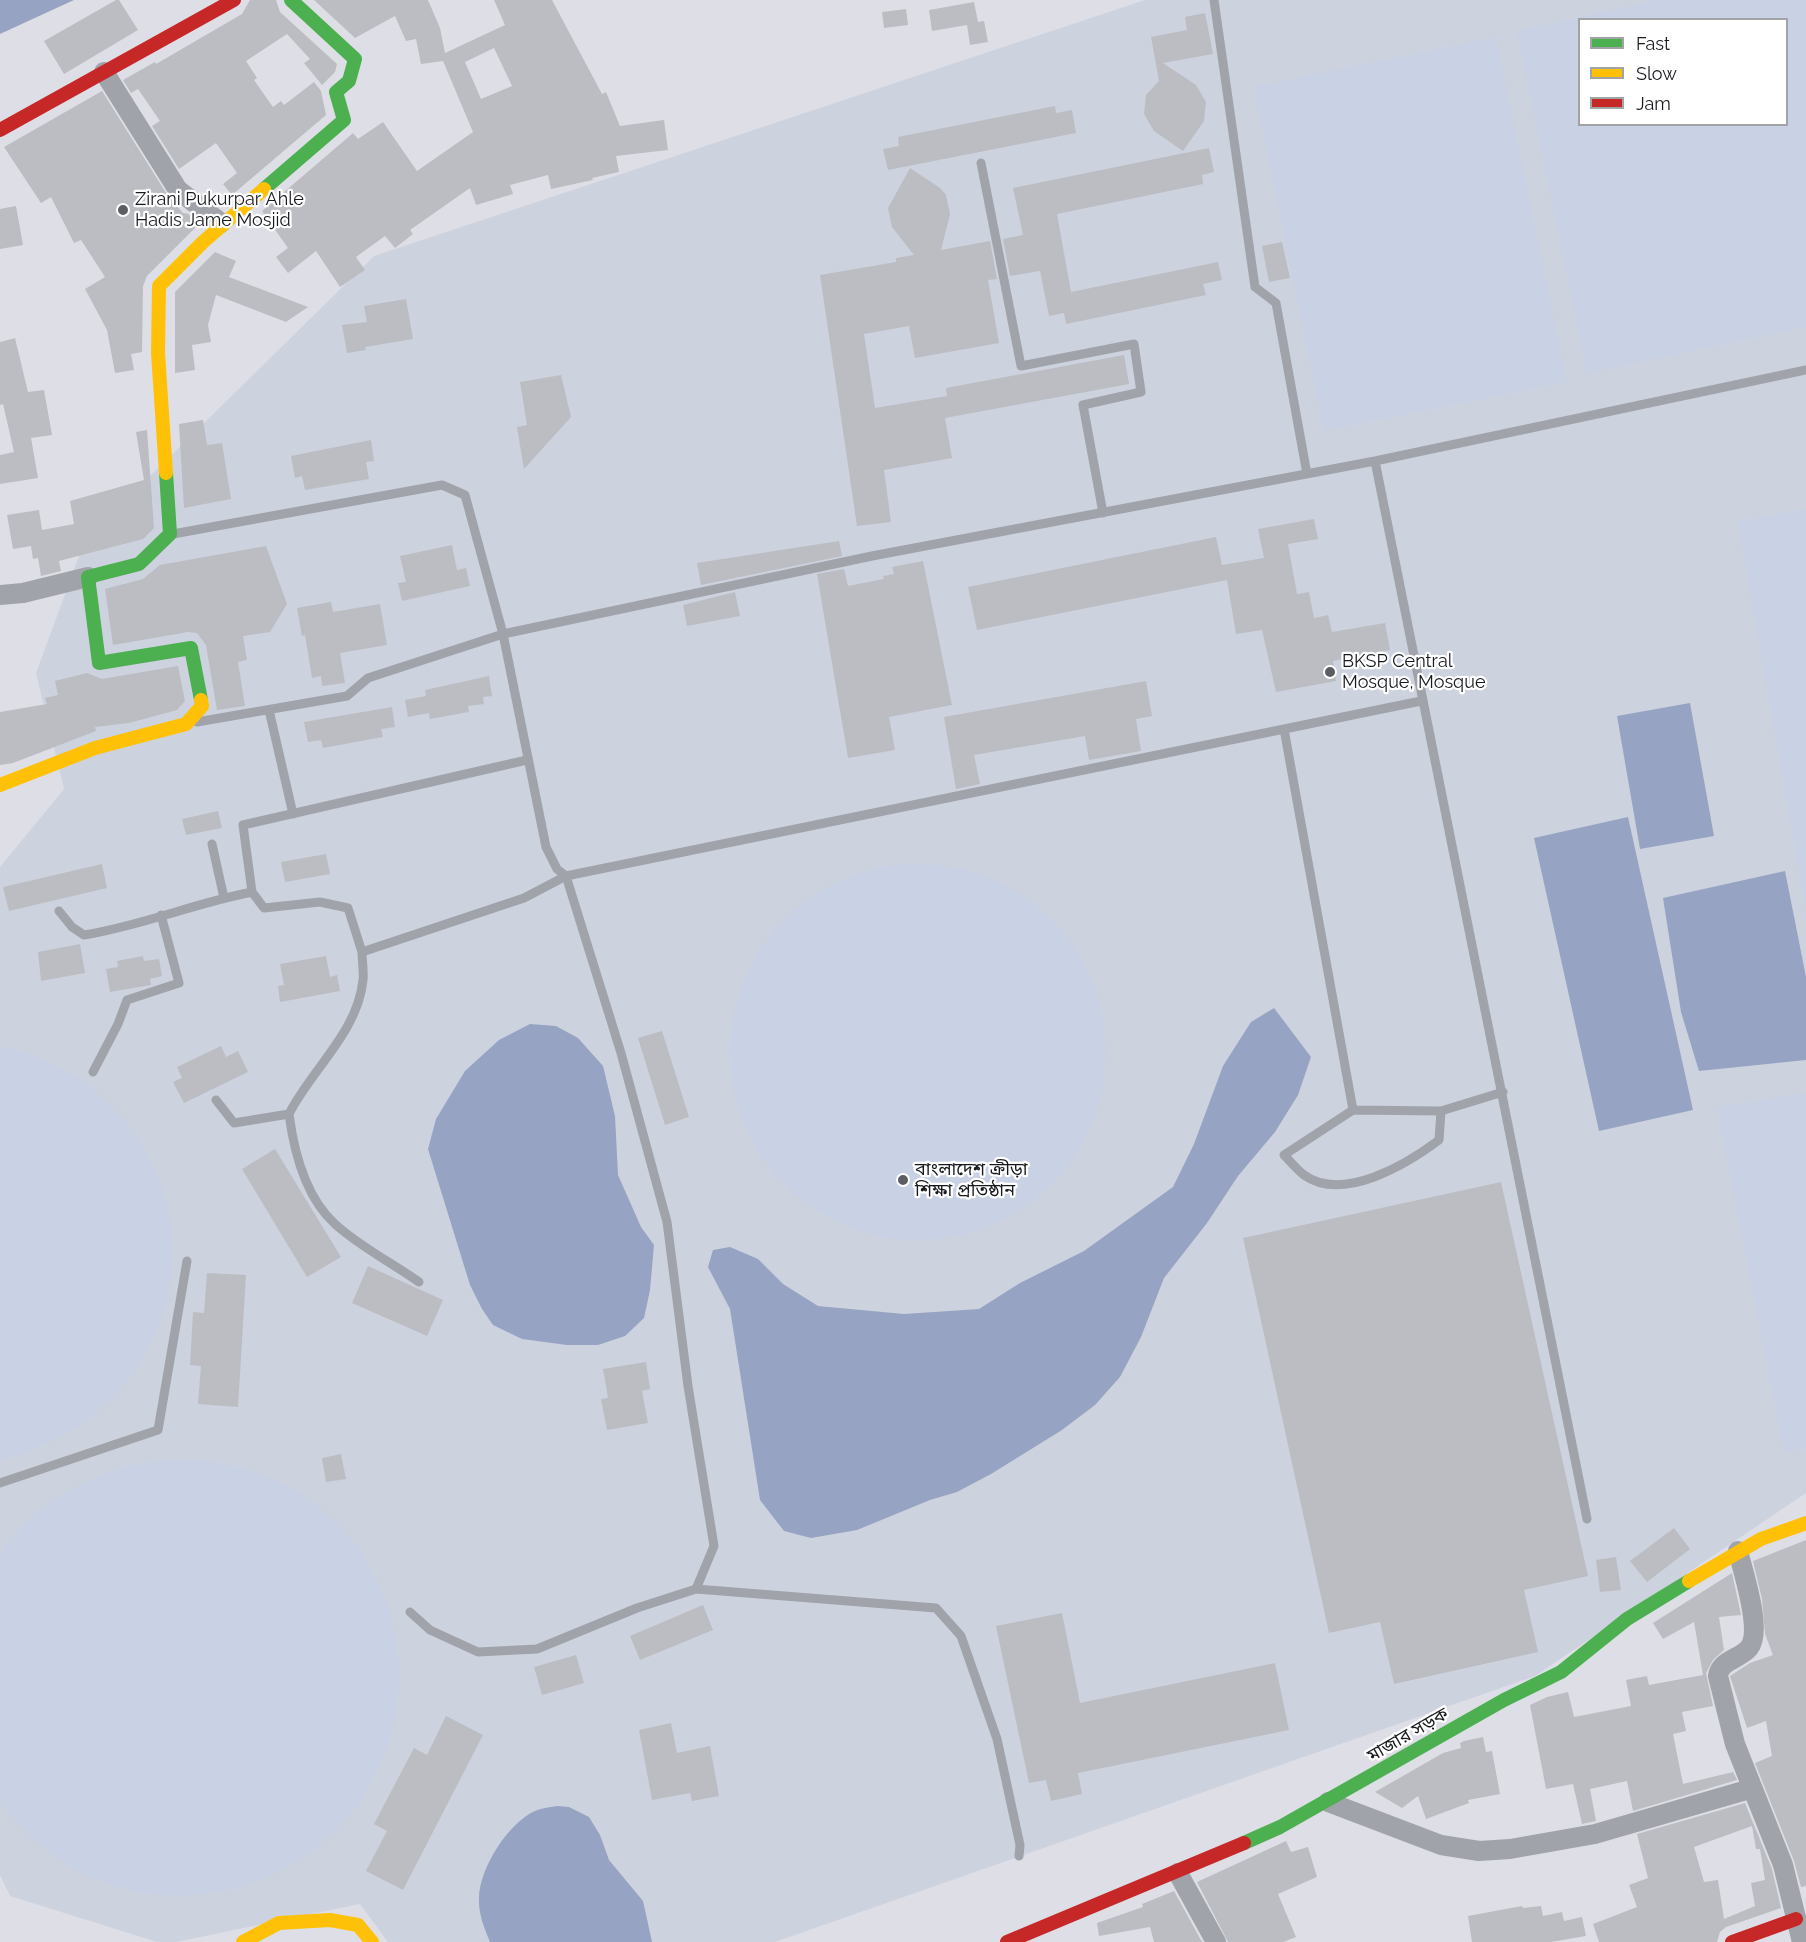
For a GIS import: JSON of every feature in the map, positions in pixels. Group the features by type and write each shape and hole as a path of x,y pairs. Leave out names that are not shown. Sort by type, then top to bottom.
{"street":[{"path":"0,130 234,0"},
{"path":"0,595 23,592 139,564 170,534 158,354 159,286 189,252 221,223 308,154 344,120 336,92 349,81 355,59 291,0"},
{"path":"104,72 178,189 221,223"},
{"path":"0,785 95,748 186,724 202,706 191,648 99,663 88,577"},
{"name":"মাজার সড়ক","path":"1007,1942 1178,1873 1280,1827 1328,1802 1494,1706 1561,1672 1628,1619 1738,1551 1761,1539 1806,1523"},
{"path":"1738,1551 1752,1612 1753,1638 1747,1650 1722,1666 1718,1676 1735,1744 1750,1789 1780,1857 1802,1942"},
{"path":"1328,1802 1441,1845 1479,1851 1510,1850 1595,1834 1750,1789"},
{"path":"1178,1873 1216,1942"},
{"path":"1732,1942 1796,1918"},
{"path":"243,1942 279,1923 330,1920 358,1925 372,1942"}],"lane":[{"path":"1214,0 1255,287 1276,303 1307,474"},
{"path":"981,163 1021,366 1134,344 1141,392 1083,405 1103,513"},
{"path":"186,724 347,696 368,678 502,634 872,556 1375,461 1806,370"},
{"path":"1375,461 1421,701 1503,1092 1587,1519"},
{"path":"170,534 442,485 465,495 502,634 546,847 557,869 566,876 621,1053 667,1222 688,1386 714,1546 696,1589"},
{"path":"362,952 524,898 566,876 1421,701"},
{"path":"269,710 293,814"},
{"path":"1284,729 1353,1110"},
{"path":"419,1282 334,1223 311,1194 292,1143 289,1114 297,1098 350,1022 363,981 362,952 348,908 320,902 264,908 252,892 243,825 527,760"},
{"path":"212,844 224,898"},
{"path":"59,911 72,927 84,935 113,931 161,915 252,892"},
{"path":"93,1072 118,1024 127,1000 179,983 161,915"},
{"path":"1441,1111 1439,1140 1416,1158 1380,1176 1335,1185 1305,1176 1284,1155 1353,1110 1441,1111 1503,1092"},
{"path":"216,1100 234,1123 289,1114"},
{"path":"0,1483 158,1430 187,1262"},
{"path":"410,1612 430,1630 478,1652 537,1648 637,1608 696,1589 936,1608 961,1636 997,1739 1020,1845 1019,1857"}],"shaded area":[{"name":"বাংলাদেশ ক্রীড়া শিক্ষা প্রতিষ্ঠান","path":"1145,0 1806,0 1806,1493 1535,1676 775,1942 388,1942 360,1904 176,1942 157,1942 10,1896 0,1875 0,867 64,789 36,673 85,540 374,256"},
{"path":"1658,0 1806,0 1806,327 1587,373 1517,31"},
{"path":"1496,37 1567,382 1324,431 1254,87"},
{"path":"1806,509 1806,912 1738,521"},
{"path":"918,864 955,867 990,878 1023,895 1051,919 1075,947 1092,980 1103,1015 1106,1052 1103,1089 1092,1124 1075,1157 1051,1185 1023,1209 990,1226 955,1237 918,1240 881,1237 846,1226 813,1209 785,1185 761,1157 744,1124 733,1089 730,1052 733,1015 744,980 761,947 785,919 813,895 846,878 881,867"},
{"path":"0,1047 30,1054 58,1066 85,1083 108,1103 146,1152 167,1205 173,1259 163,1313 140,1363 104,1406 57,1439 0,1460"},
{"path":"1806,1093 1806,1448 1784,1452 1717,1107"},
{"path":"167,1459 217,1463 265,1475 295,1490 342,1529 375,1576 394,1629 399,1684 390,1739 367,1791 331,1836 281,1871 266,1878 235,1888 202,1894 152,1894 129,1890 86,1875 47,1851 14,1819 0,1801 0,1554 33,1516 73,1488 118,1469"}],"water":[{"path":"0,0 74,0 0,34"},
{"path":"1690,703 1714,836 1640,849 1617,716"},
{"path":"1628,817 1693,1110 1599,1131 1534,838"},
{"path":"1785,871 1806,977 1806,1060 1699,1071 1681,1012 1663,898"},
{"path":"1274,1008 1311,1057 1298,1095 1275,1132 1238,1176 1207,1223 1164,1278 1141,1337 1120,1377 1095,1405 1062,1430 957,1492 930,1500 857,1530 811,1538 784,1531 760,1500 730,1309 708,1267 713,1250 730,1247 758,1259 783,1284 818,1306 904,1314 979,1309 1020,1283 1084,1251 1173,1187 1194,1144 1223,1066 1251,1022"},
{"path":"530,1024 556,1026 578,1038 603,1066 615,1116 618,1175 641,1227 654,1245 650,1290 644,1318 625,1336 598,1345 567,1345 522,1339 493,1325 470,1285 428,1149 436,1119 465,1071 499,1040"},
{"path":"558,1806 569,1807 589,1817 600,1835 609,1860 643,1901 652,1942 490,1942 479,1909 479,1897 484,1873 490,1860 506,1836 525,1817 538,1810"}],"building":[{"path":"119,0 138,30 64,74 44,41"},
{"path":"250,0 276,0 280,12 337,64 335,72 322,85 304,63 310,59 287,34 246,61 257,78 254,80 273,107 281,101 284,105 314,82 321,91 326,115 232,195 223,184 237,173 216,143 179,169 152,126 160,121 138,89 131,93 123,80 155,62 156,64 242,14"},
{"path":"314,0 428,0 440,28 445,53 505,25 494,0 552,0 602,94 606,92 620,126 664,120 668,150 616,156 619,172 592,178 593,180 551,189 548,175 510,185 513,194 476,205 470,188 410,230 413,234 395,248 385,236 356,257 365,270 340,287 316,251 288,273 276,257 288,248 262,211 353,133 358,139 383,122 417,171 473,132 443,61 421,64 416,39 406,41 395,16 355,38","holes":["494,48 512,86 481,99 465,62"]},
{"path":"974,2 978,22 984,21 988,42 970,45 967,25 932,31 929,10"},
{"path":"906,9 908,25 884,28 882,12"},
{"path":"1205,13 1213,54 1163,63 1196,85 1206,102 1204,121 1183,151 1154,131 1144,114 1146,95 1159,81 1151,37 1187,30 1185,17"},
{"path":"102,91 168,196 183,213 189,214 196,227 147,276 143,286 142,352 131,354 134,370 115,373 107,330 85,289 105,277 81,240 74,243 51,197 41,203 4,147"},
{"path":"1055,106 1056,113 1072,110 1076,133 888,170 883,149 899,146 898,137"},
{"path":"1209,148 1214,172 1202,175 1203,184 1057,214 1071,292 1218,262 1222,280 1203,284 1206,295 1066,324 1064,313 1049,316 1040,271 1010,276 1003,239 1023,235 1013,188"},
{"path":"910,168 940,188 946,195 950,214 941,250 990,241 997,279 988,280 999,343 915,358 909,326 864,334 875,408 947,396 946,388 1124,355 1129,384 945,418 952,458 884,470 891,522 857,526 820,275 896,262 896,258 914,255 892,227 888,208"},
{"path":"16,206 23,245 0,249 0,209"},
{"path":"1282,242 1290,278 1269,282 1262,246"},
{"path":"215,252 236,261 229,277 308,307 286,322 216,295 208,325 211,342 192,345 195,370 175,373 175,292"},
{"path":"406,299 413,339 365,347 366,350 347,353 342,325 367,322 364,306"},
{"path":"15,338 28,392 44,390 52,435 31,438 38,478 0,484 0,455 14,452 3,404 0,405 0,342"},
{"path":"561,375 571,417 524,469 517,427 527,425 520,382"},
{"path":"203,420 207,445 222,443 231,499 184,508 179,424"},
{"path":"147,430 154,528 143,539 59,561 61,571 41,576 38,558 33,559 31,546 13,549 7,515 39,510 42,530 74,524 70,501 144,480 136,432"},
{"path":"371,440 374,461 366,462 369,479 305,490 302,476 295,478 291,456"},
{"path":"1314,519 1318,539 1288,544 1297,594 1309,592 1314,618 1328,615 1332,632 1385,623 1390,650 1333,661 1336,681 1276,692 1262,630 1236,634 1227,580 977,630 968,587 1216,537 1222,565 1264,558 1258,529"},
{"path":"839,541 842,556 701,585 697,563"},
{"path":"452,545 457,570 466,568 470,586 402,601 398,583 406,582 400,556"},
{"path":"266,546 287,604 270,632 243,636 247,660 238,662 245,706 217,710 206,645 197,633 188,632 113,645 105,589 143,579 160,565"},
{"path":"923,561 952,705 889,717 895,750 848,758 817,574 844,569 848,586 884,579 883,576 894,574 892,567"},
{"path":"735,592 740,616 687,626 683,605"},
{"path":"331,602 333,612 380,604 387,645 340,653 345,683 322,686 321,676 312,678 305,635 302,636 297,608"},
{"path":"178,666 185,701 177,710 129,723 95,727 96,731 13,763 0,765 0,712 47,704 45,698 58,695 55,681 87,673 102,679"},
{"path":"489,676 492,696 483,697 484,704 468,706 469,712 430,719 429,713 408,717 405,700 426,696 425,690"},
{"path":"1146,681 1152,716 1136,719 1141,751 1089,760 1085,736 974,755 980,784 956,789 944,717"},
{"path":"392,707 395,727 381,729 383,737 323,748 321,740 308,742 304,722"},
{"path":"218,811 222,828 186,835 182,819"},
{"path":"326,854 330,874 285,882 281,862"},
{"path":"102,864 107,888 9,911 3,887"},
{"path":"80,944 85,973 41,981 38,952"},
{"path":"143,956 144,961 159,959 162,976 150,979 151,985 110,992 106,969 118,967 117,961"},
{"path":"326,956 330,977 337,975 340,991 280,1002 278,986 284,985 280,964"},
{"path":"662,1031 689,1117 665,1125 638,1038"},
{"path":"221,1046 226,1057 238,1051 248,1072 184,1103 173,1082 182,1078 177,1067"},
{"path":"275,1149 341,1257 307,1277 242,1169"},
{"path":"1501,1182 1588,1576 1524,1590 1538,1652 1394,1684 1380,1622 1329,1633 1243,1238"},
{"path":"368,1266 443,1300 427,1336 352,1303"},
{"path":"207,1273 246,1275 238,1407 198,1404 201,1366 190,1365 193,1312 204,1313"},
{"path":"646,1362 650,1389 642,1391 648,1423 607,1430 601,1399 608,1398 603,1369"},
{"path":"341,1454 346,1479 326,1482 322,1458"},
{"path":"1674,1528 1690,1549 1647,1582 1630,1561"},
{"path":"1806,1540 1806,1886 1801,1887 1794,1861 1755,1763 1772,1756 1766,1721 1747,1728 1730,1676 1750,1663 1773,1655 1765,1634 1762,1599 1753,1561"},
{"path":"1616,1557 1621,1590 1600,1592 1596,1560"},
{"path":"1732,1573 1741,1615 1719,1617 1724,1650 1713,1660 1706,1673 1713,1706 1682,1712 1686,1731 1673,1734 1683,1784 1733,1772 1737,1780 1633,1811 1627,1781 1590,1789 1596,1821 1582,1824 1573,1784 1546,1789 1530,1705 1547,1697 1568,1692 1574,1717 1631,1706 1626,1680 1647,1676 1649,1685 1703,1675 1694,1622 1663,1639 1653,1623"},
{"path":"703,1605 713,1630 640,1660 630,1636"},
{"path":"1062,1613 1080,1703 1275,1663 1289,1730 1078,1773 1082,1794 1051,1801 1046,1780 1029,1783 996,1626"},
{"path":"576,1655 584,1683 542,1695 534,1667"},
{"path":"446,1716 483,1735 403,1890 366,1871 387,1831 374,1824 414,1748 427,1755"},
{"path":"671,1723 677,1753 710,1746 719,1796 692,1801 690,1793 652,1800 639,1730"},
{"path":"1483,1737 1486,1752 1492,1751 1500,1794 1468,1800 1469,1803 1426,1819 1418,1796 1402,1808 1375,1792 1443,1753 1461,1748 1460,1743"},
{"path":"1745,1803 1772,1869 1781,1908 1726,1927 1720,1932 1717,1942 1599,1942 1593,1924 1637,1907 1629,1885 1648,1878 1637,1834","holes":["1752,1826 1756,1849 1760,1849 1765,1880 1751,1883 1755,1906 1724,1919 1718,1880 1704,1882 1694,1847"]},
{"path":"1286,1841 1291,1852 1308,1847 1317,1877 1278,1894 1296,1937 1283,1942 1228,1942 1197,1882"},
{"path":"1174,1891 1202,1942 1154,1942 1150,1927 1099,1936 1097,1923 1143,1907 1142,1904"},
{"path":"1522,1906 1523,1908 1541,1906 1543,1916 1562,1912 1564,1921 1582,1917 1586,1936 1551,1942 1472,1942 1468,1916"}],"traffic: fast":[{"path":"264,189 344,120 336,92 349,81 355,59 291,0"},
{"path":"166,473 170,534 139,564 88,577 99,663 191,648 201,700"},
{"path":"1244,1843 1280,1827 1504,1700 1561,1672 1627,1619 1689,1581"}],"traffic: slow":[{"path":"166,473 158,353 159,286 203,242 264,189"},
{"path":"0,785 95,748 186,724 202,706 201,700"},
{"path":"1689,1581 1761,1539 1806,1523"},
{"path":"243,1942 279,1923 330,1920 358,1925 372,1942"}],"traffic: jam":[{"path":"0,130 234,0"},
{"path":"1007,1942 1244,1843"},
{"path":"1732,1942 1796,1919"}],"place":[{"name":"Zirani Pukurpar Ahle Hadis Jame Mosjid","path":"123,210"},
{"name":"BKSP Central Mosque, Mosque","path":"1330,672"},
{"name":"বাংলাদেশ ক্রীড়া শিক্ষা প্রতিষ্ঠান","path":"903,1180"}]}
